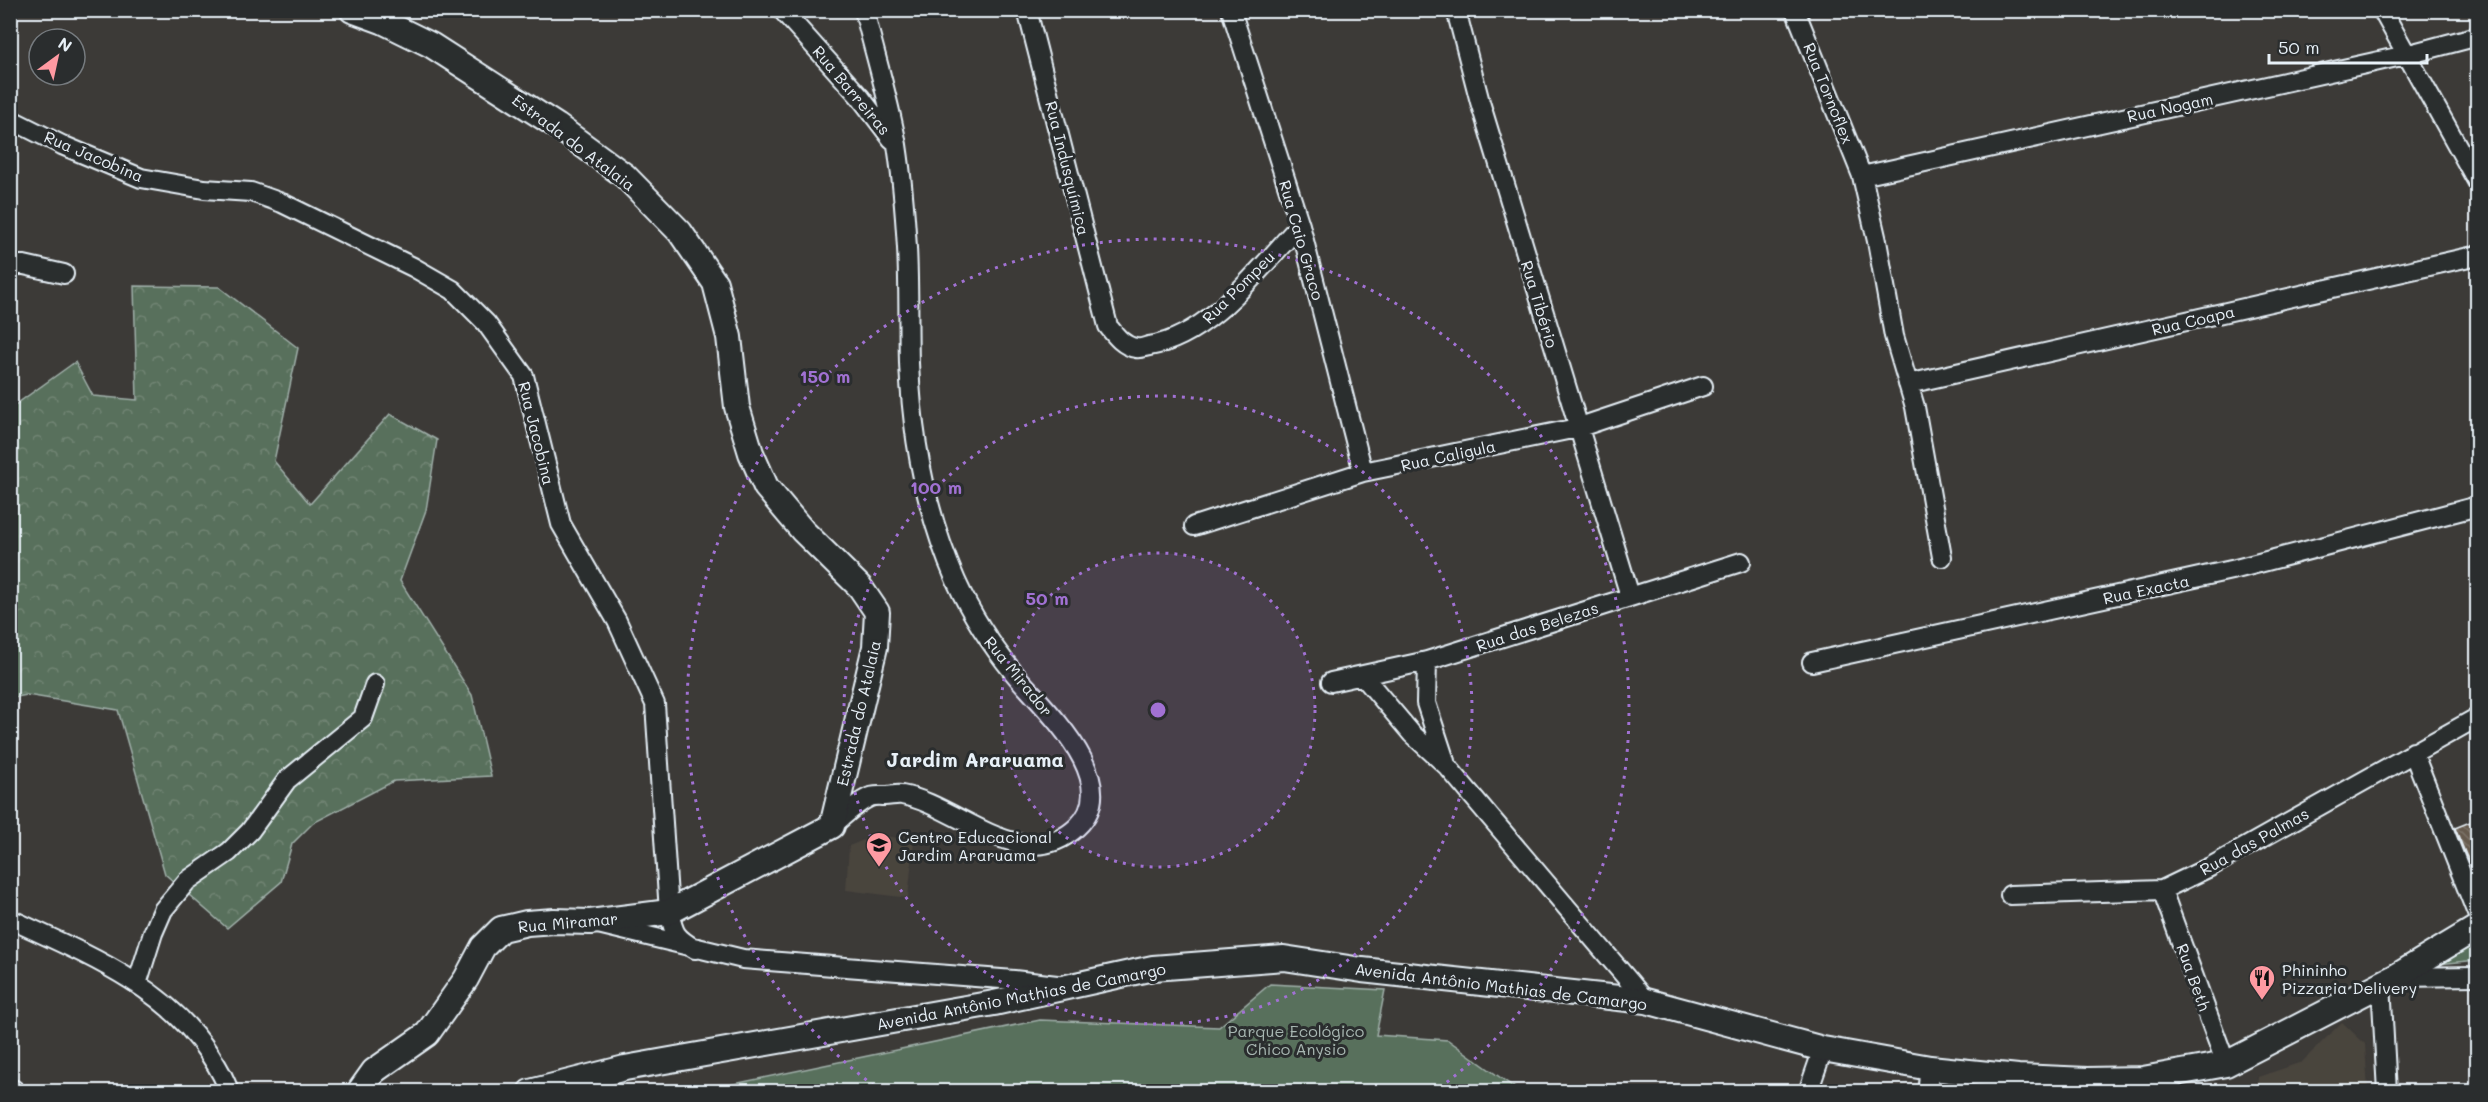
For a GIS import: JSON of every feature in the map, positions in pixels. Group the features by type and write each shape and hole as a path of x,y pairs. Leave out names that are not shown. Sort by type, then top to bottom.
{"street":[{"name":"Estrada do Atalaia","path":"352,10 382,21 431,45 557,126 625,176 680,232 715,283 729,337 737,406 751,453 766,487 803,531 860,587 877,612 875,647 832,826"},
{"name":"Rua Barreiras","path":"782,10 860,97 897,145"},
{"name":"Rua Mirador","path":"832,826 870,796 902,795 937,808 1013,843 1045,843 1057,841 1077,828 1085,818 1093,793 1088,772 1076,747 1014,673 983,631 957,581 937,526 920,466 909,366 907,248 897,145 864,10"},
{"name":"Rua Indusquímica","path":"1028,10 1108,326"},
{"name":"Rua Caio Graco","path":"1231,10 1300,225 1363,472"},
{"name":"Rua Tibério","path":"1456,10 1480,102 1577,428 1630,596"},
{"name":"Rua Tornoflex","path":"1795,10 1862,176"},
{"path":"2382,10 2478,183"},
{"name":"Rua Nogam","path":"1862,176 2406,55 2478,36"},
{"name":"Rua Jacobina","path":"10,119 62,145 141,178 204,189 250,192 282,203 413,267 453,291 486,323 524,376 561,524 617,621 655,704 669,912 674,933 680,940 695,948"},
{"path":"1862,176 1877,241 1894,336 1915,407 1942,557"},
{"name":"Rua Pompeu","path":"1108,326 1120,341 1136,348 1161,344 1186,334 1208,320 1300,225"},
{"name":"Rua Coapa","path":"1908,384 2478,255"},
{"path":"10,265 24,265 64,274"},
{"name":"Rua Caligula","path":"1194,526 1363,472 1577,428 1703,386"},
{"name":"Rua Exacta","path":"1812,662 2236,569 2478,506"},
{"name":"Rua das Belezas","path":"1331,682 1427,661 1741,562"},
{"path":"1427,661 1426,703 1447,766"},
{"path":"1363,676 1412,734 1447,766 1647,1001"},
{"path":"137,984 153,933 163,910 187,881 229,852 250,831 287,780 363,718 375,684"},
{"name":"Rua das Palmas","path":"2010,895 2162,890 2210,867 2478,717"},
{"path":"2413,752 2478,916"},
{"name":"Rua Miramar","path":"359,1092 374,1071 427,1034 466,979 483,947 501,929 526,923 590,922 669,912 832,826"},
{"name":"Rua Beth","path":"2162,890 2226,1064"},
{"path":"10,919 104,963 154,994 197,1034 226,1080 230,1092"},
{"path":"590,922 743,959 1065,986"},
{"name":"Avenida Antônio Mathias de Camargo","path":"530,1092 625,1068 994,1003 1153,968 1284,958 1362,970 1647,1001 1929,1080 2018,1077 2143,1079 2226,1064 2388,980 2478,927"},
{"path":"2387,1092 2388,980 2478,976"},
{"path":"1808,1092 1823,1049"}],"shaded area":[{"name":"Centro Educacional Jardim Araruama","path":"876,835 914,840 908,898 846,890 849,846"},
{"path":"2342,1022 2365,1044 2368,1091 2257,1091 2258,1077 2302,1062"}],"green space":[{"path":"134,286 219,287 298,348 274,461 310,504 390,414 437,440 426,510 400,581 472,695 491,776 394,781 313,823 292,844 281,882 227,928 165,874 118,710 27,695 11,698 11,408 75,362 93,396 137,400"},
{"path":"2477,943 2477,960 2438,964"},
{"name":"Parque Ecológico Chico Anysio","path":"1270,984 1385,990 1376,1035 1448,1040 1519,1091 700,1091 1040,1020 1219,1027"}],"building":[{"path":"2470,822 2478,841 2478,884 2455,828"}],"place":[{"name":"Centro Educacional Jardim Araruama","path":"879,868"},
{"name":"Phininho Pizzaria Delivery","path":"2262,1001"}],"district":[{"name":"Jardim Araruama","path":"975,759"}]}
